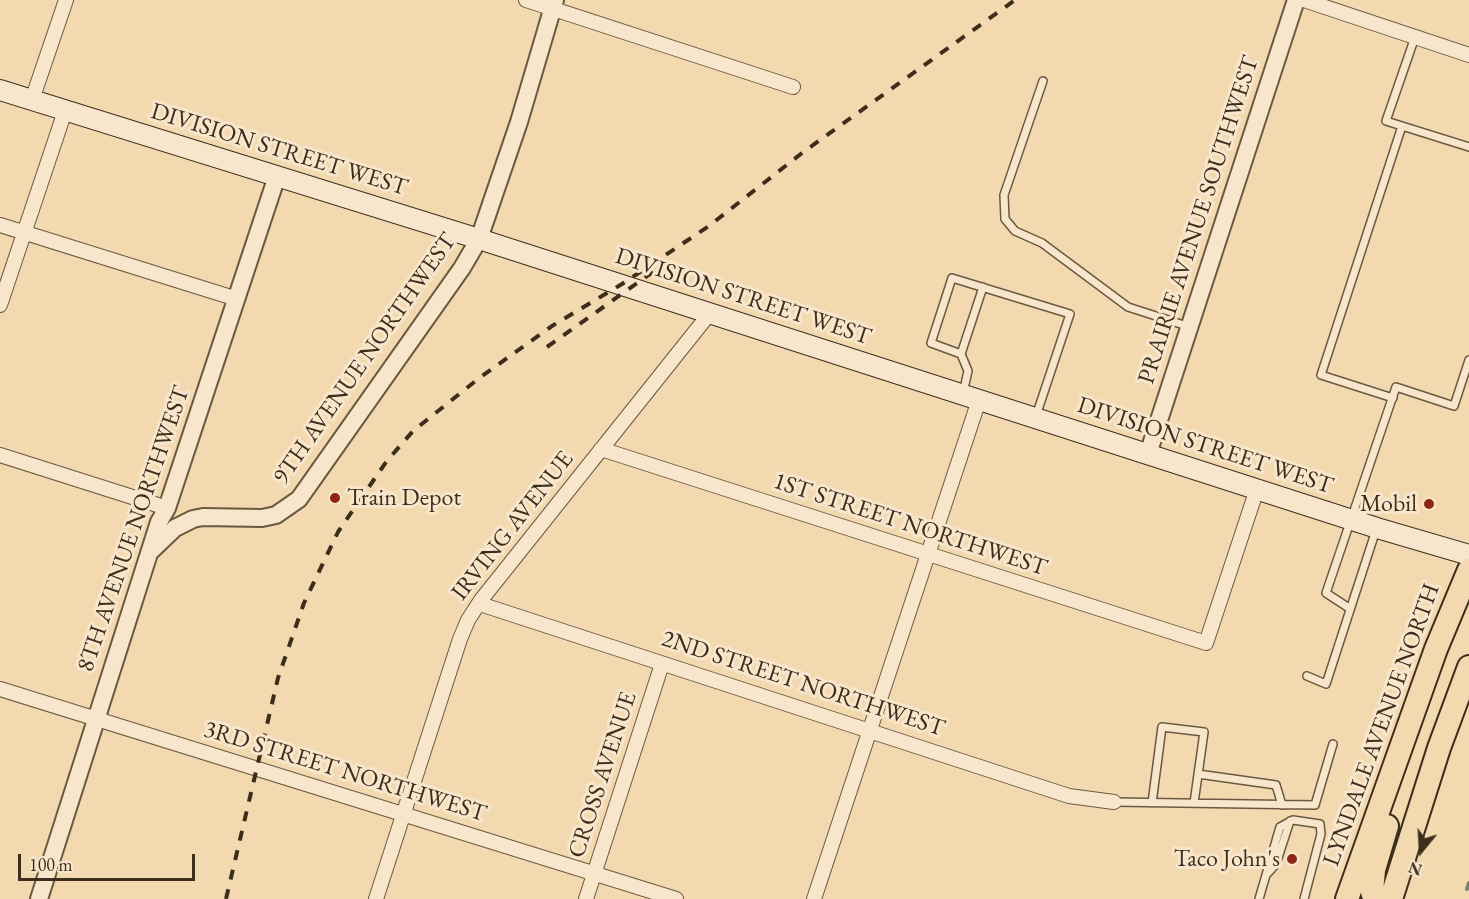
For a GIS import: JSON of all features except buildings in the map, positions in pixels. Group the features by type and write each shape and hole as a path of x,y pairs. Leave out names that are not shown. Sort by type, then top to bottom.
{"highway":[{"name":"LYNDALE AVENUE NORTH","path":"1347,899 1436,649 1469,570"},
{"path":"1375,899 1372,892 1374,870 1424,705 1436,649"},
{"path":"1391,899 1439,748 1469,667"}],"main road":[{"name":"DIVISION STREET WEST","path":"0,90 479,239 1377,528 1469,555"}],"street":[{"path":"32,100 66,0"},
{"path":"526,0 554,4 793,87"},
{"name":"PRAIRIE AVENUE SOUTHWEST","path":"1148,454 1296,0"},
{"path":"1304,0 1469,55"},
{"name":"9TH AVENUE NORTHWEST","path":"221,516 276,515 299,499 462,268 479,239 519,122 554,4"},
{"path":"0,305 65,111"},
{"name":"8TH AVENUE NORTHWEST","path":"39,899 159,522 167,508 277,176"},
{"path":"0,225 237,299"},
{"name":"IRVING AVENUE","path":"375,899 460,639 480,604 710,314"},
{"path":"814,899 929,556 971,397"},
{"name":"1ST STREET NORTHWEST","path":"601,449 1206,643 1257,489"},
{"path":"0,455 167,508 221,516"},
{"path":"149,553 165,536 183,523 203,517 221,516"},
{"name":"2ND STREET NORTHWEST","path":"480,604 1069,796 1114,802"},
{"name":"CROSS AVENUE","path":"586,899 662,664"},
{"name":"3RD STREET NORTHWEST","path":"0,689 676,899"}],"lane":[{"path":"1415,37 1386,121 1469,147"},
{"path":"1043,81 1004,195 1005,219 1015,231 1042,243 1128,307 1190,327"},
{"path":"1393,398 1322,375 1402,126"},
{"path":"961,354 931,343 952,278 1070,314 1035,418"},
{"path":"971,397 968,371 961,354 983,287"},
{"path":"1349,608 1326,593 1396,387 1454,406 1469,360"},
{"path":"1307,676 1326,684 1377,528"},
{"path":"1152,803 1162,727 1204,732 1194,803"},
{"path":"1114,802 1315,805 1333,744"},
{"path":"1198,774 1276,785 1282,806"},
{"path":"1259,899 1280,827 1290,821 1310,821 1320,825 1321,834 1304,899"}],"waterway":[{"path":"1467,889 1469,883"}],"railway":[{"path":"226,899 278,678 304,603 338,532 386,462 413,431 478,379 552,326 622,284 709,226 802,153 1015,0"},
{"path":"547,347 664,264"}],"place":[{"name":"Train Depot","path":"335,498"},
{"name":"Mobil","path":"1429,504"},
{"name":"Taco John's","path":"1292,859"}]}
